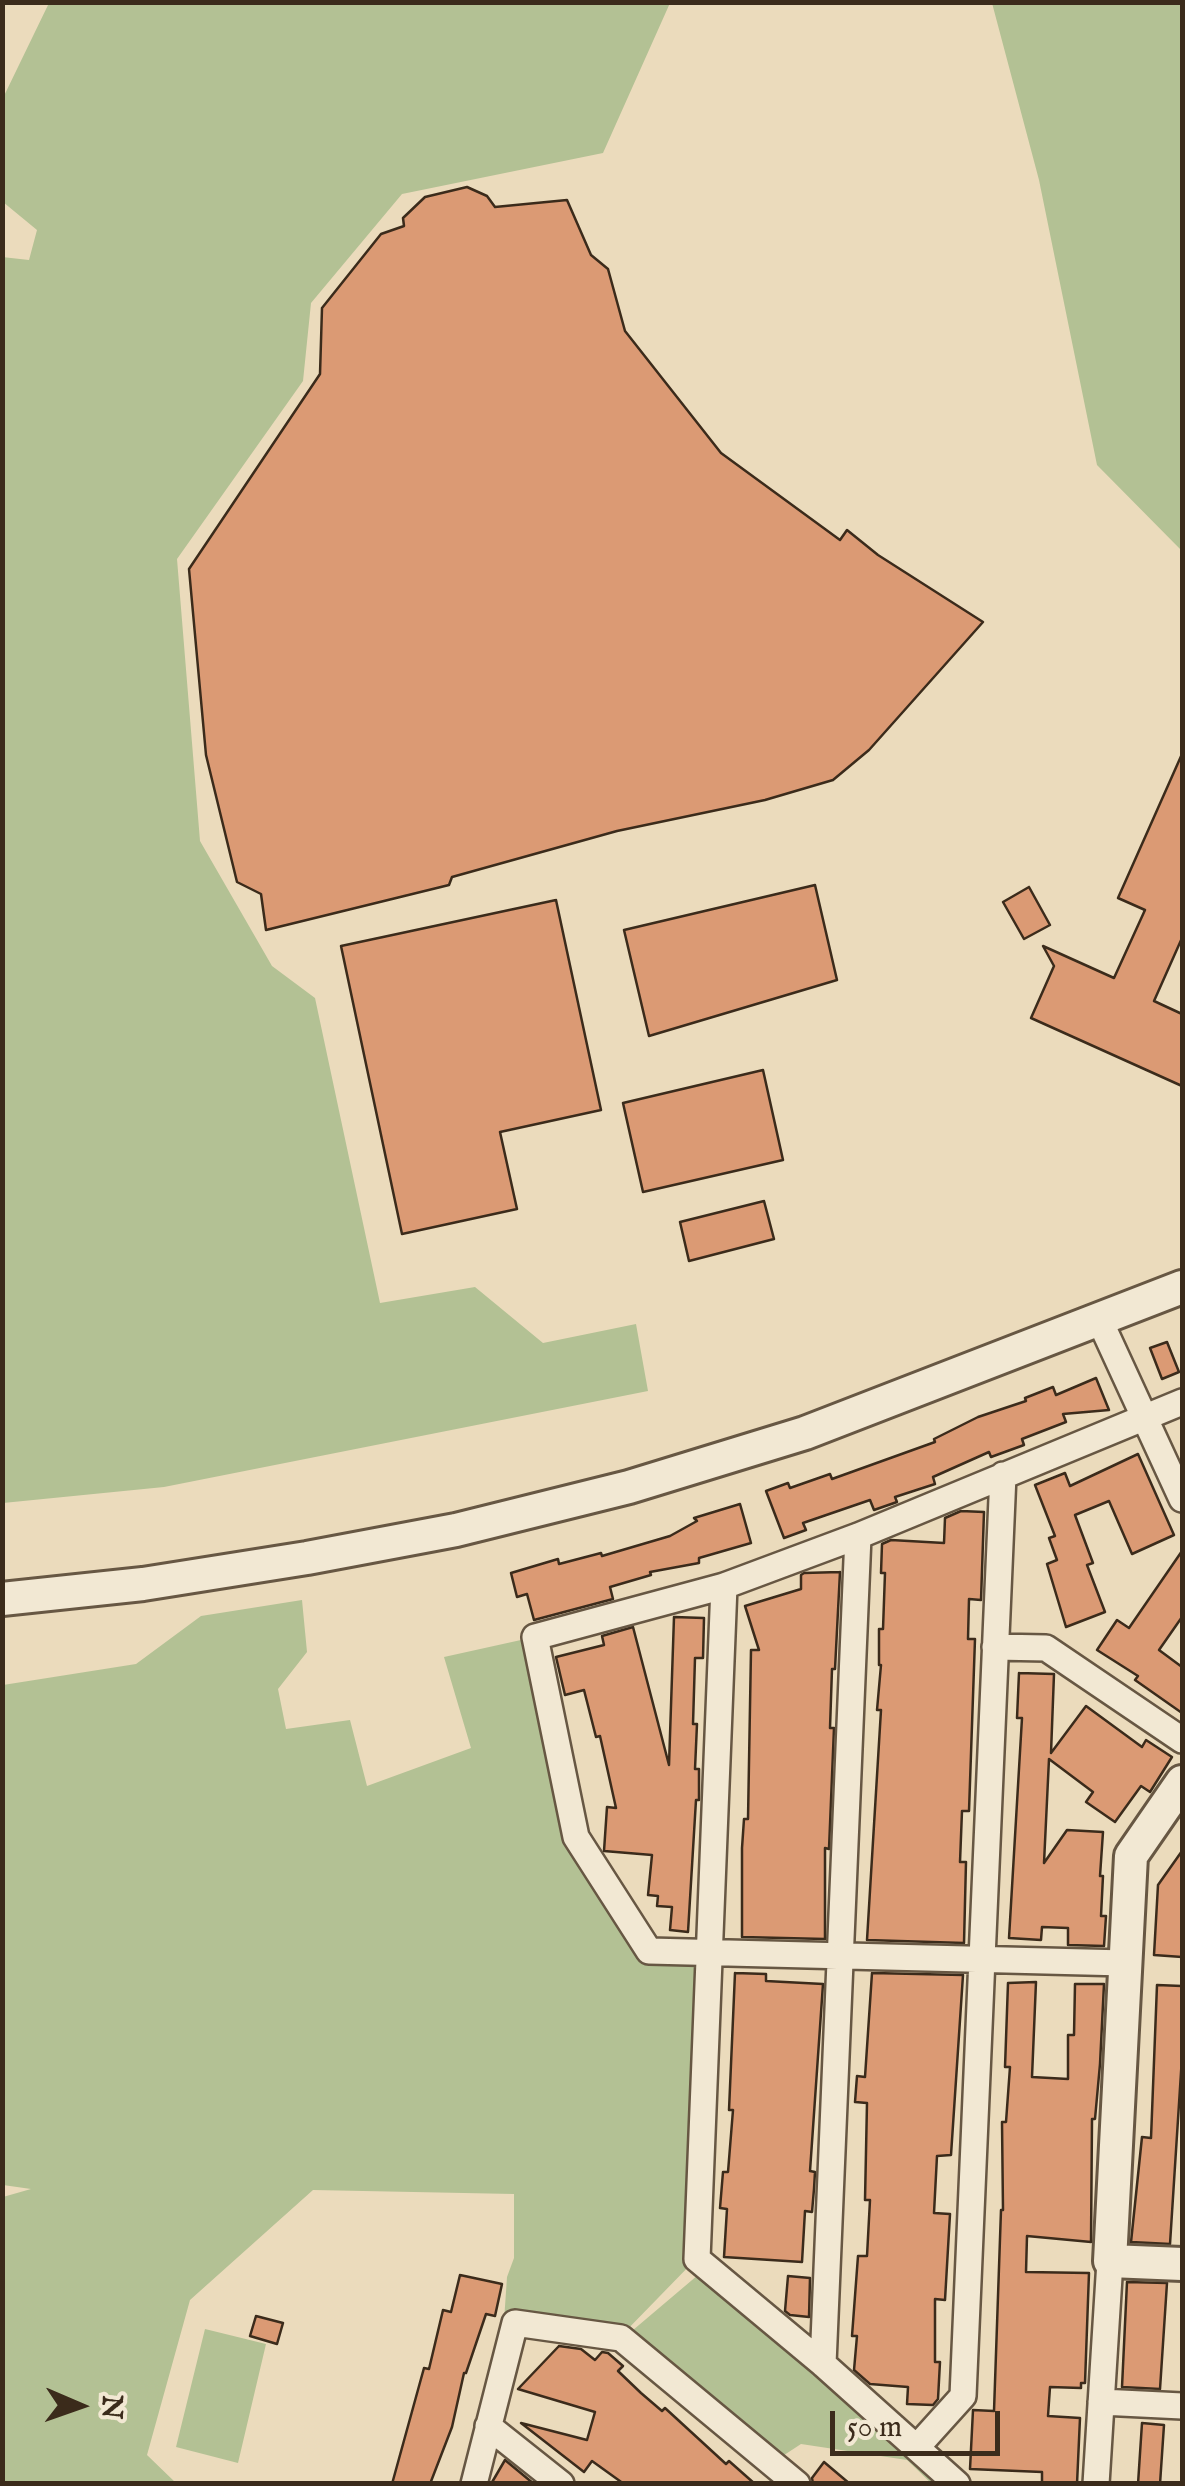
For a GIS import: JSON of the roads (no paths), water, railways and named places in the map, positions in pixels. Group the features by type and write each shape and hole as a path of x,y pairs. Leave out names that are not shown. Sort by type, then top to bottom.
{"street":[{"path":"2,1599 142,1584 326,1554 456,1530 629,1487 806,1433 1182,1287"},
{"path":"1100,1321 1182,1499"},
{"path":"1125,1964 649,1950 576,1837 534,1637 724,1586 858,1536 1182,1402"},
{"path":"917,2447 963,2396 1003,1476"},
{"path":"823,2364 858,1536"},
{"path":"724,1586 697,2259 823,2364 957,2484"},
{"path":"995,1646 1046,1648 1182,1740"},
{"path":"1096,2484 1131,1856 1182,1782"},
{"path":"1110,2261 1182,2264"},
{"path":"474,2484 516,2323 622,2338 797,2484"},
{"path":"1101,2402 1182,2406"},
{"path":"488,2426 560,2484"}]}
